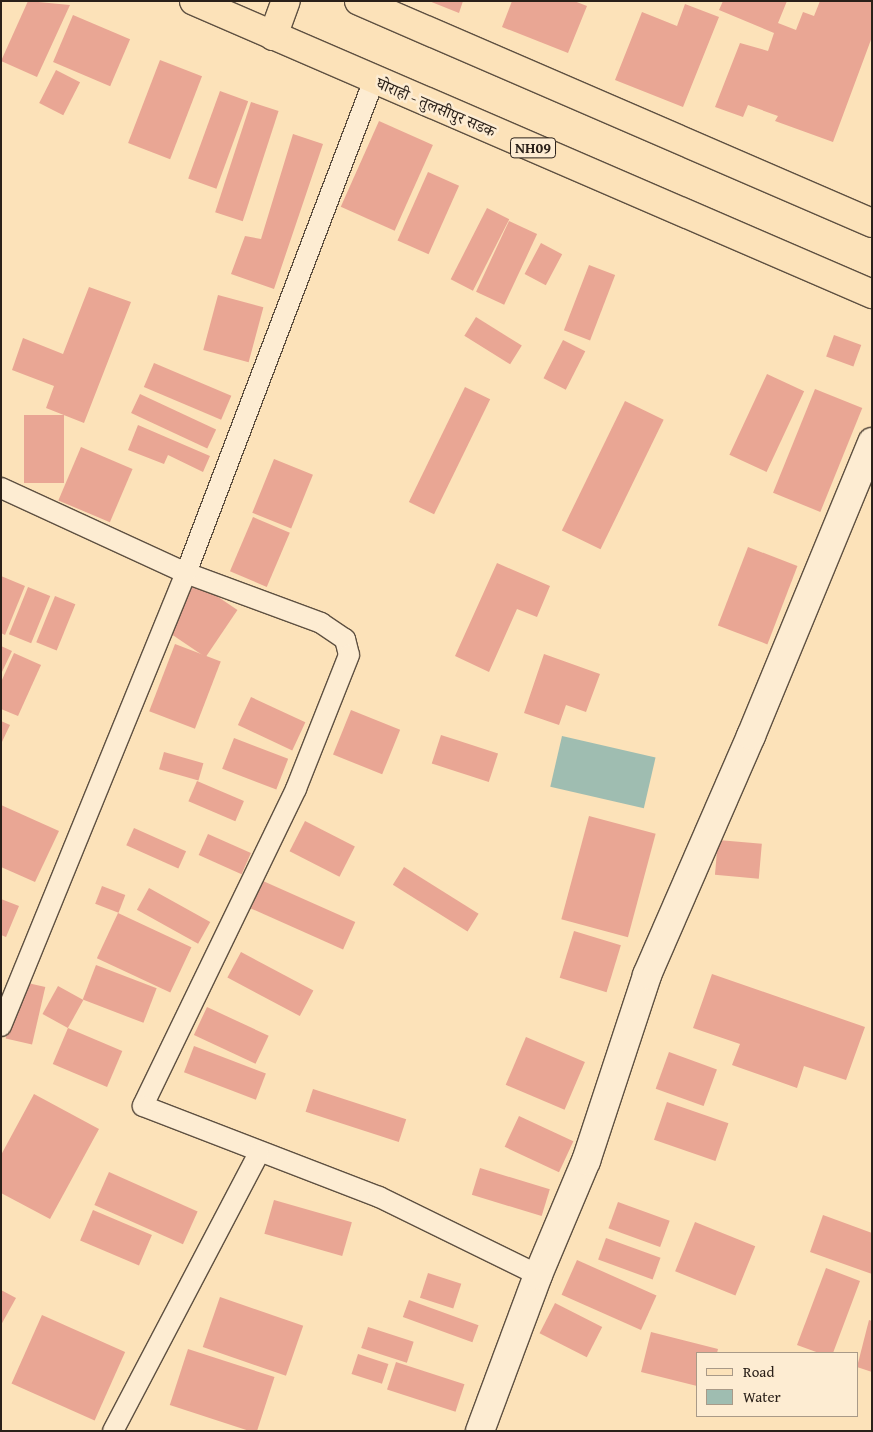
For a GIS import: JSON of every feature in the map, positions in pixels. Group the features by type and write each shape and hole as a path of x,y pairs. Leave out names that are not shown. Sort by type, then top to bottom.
{"main road":[{"name":"घोराही - तुलसीपुर सडक","path":"194,1 872,294"},
{"path":"273,36 286,1"},
{"path":"361,2 872,223"}],"street":[{"path":"480,1431 538,1275 586,1161 646,975 751,736 872,442"}],"lane":[{"path":"1,1026 186,573 374,80"},
{"path":"1,488 186,573 321,624 345,640 349,655 296,789 143,1106 259,1153 379,1197 538,1275"},
{"path":"113,1431 259,1153"}],"water":[{"path":"562,736 656,758 644,808 550,787"}],"building":[{"path":"28,1 70,5 37,77 1,61"},
{"path":"429,1 463,1 459,13"},
{"path":"512,1 574,1 587,6 568,53 502,27"},
{"path":"723,1 787,1 778,23 796,30 803,12 814,16 820,1 872,1 872,37 833,142 775,121 778,116 748,105 743,117 715,107 740,43 768,51 774,33 719,10"},
{"path":"685,4 719,17 683,107 615,80 642,12 677,26"},
{"path":"73,15 130,39 110,86 53,62"},
{"path":"160,60 202,76 170,159 128,143"},
{"path":"56,70 80,82 63,115 39,103"},
{"path":"220,91 248,101 216,189 188,178"},
{"path":"251,102 279,111 243,221 215,212"},
{"path":"379,121 433,145 395,231 341,207"},
{"path":"293,134 323,144 274,289 231,274 245,236 261,239"},
{"path":"428,172 459,186 429,254 397,241"},
{"path":"487,208 509,219 473,291 451,279"},
{"path":"509,221 537,234 504,305 476,292"},
{"path":"541,243 562,254 546,285 525,274"},
{"path":"589,265 615,275 590,340 564,330"},
{"path":"89,287 131,302 84,423 46,408 54,386 12,370 23,338 63,354"},
{"path":"218,295 263,307 249,362 203,350"},
{"path":"476,317 522,346 510,364 464,336"},
{"path":"834,335 861,345 853,367 826,357"},
{"path":"563,340 585,351 566,390 543,378"},
{"path":"154,363 231,396 221,420 144,387"},
{"path":"767,374 804,391 767,472 729,455"},
{"path":"465,387 490,399 434,514 409,502"},
{"path":"815,389 862,408 820,512 773,493"},
{"path":"140,394 216,429 207,449 131,413"},
{"path":"625,401 664,420 601,549 562,530"},
{"path":"24,415 64,415 64,483 24,483"},
{"path":"138,425 210,456 203,472 168,455 164,464 128,450"},
{"path":"81,447 133,469 110,522 58,500"},
{"path":"274,459 313,475 291,529 252,513"},
{"path":"253,517 290,533 267,587 230,571"},
{"path":"748,547 797,566 767,644 718,625"},
{"path":"497,563 550,586 537,617 517,609 489,672 455,656"},
{"path":"1,576 25,586 5,635 1,633"},
{"path":"196,582 237,610 206,657 164,629"},
{"path":"28,587 50,596 31,643 9,634"},
{"path":"55,596 75,604 57,651 36,642"},
{"path":"175,644 221,662 195,729 149,711"},
{"path":"1,646 12,651 1,674"},
{"path":"14,653 41,665 18,716 1,709 1,682"},
{"path":"544,654 600,674 586,712 566,705 559,725 524,713"},
{"path":"251,697 305,722 292,750 238,725"},
{"path":"351,710 400,730 382,774 333,755"},
{"path":"1,721 10,725 1,744"},
{"path":"441,735 498,754 489,782 432,764"},
{"path":"234,738 288,759 276,790 222,769"},
{"path":"164,752 203,763 198,781 159,769"},
{"path":"197,781 244,801 235,821 188,801"},
{"path":"1,805 59,831 35,882 1,867"},
{"path":"589,816 656,834 628,937 561,919"},
{"path":"305,821 355,846 339,877 290,851"},
{"path":"134,828 186,851 178,869 126,845"},
{"path":"208,834 251,853 242,874 199,855"},
{"path":"718,840 762,844 759,879 715,875"},
{"path":"404,867 479,914 467,931 393,885"},
{"path":"263,881 355,922 343,949 251,908"},
{"path":"102,886 125,895 119,913 95,904"},
{"path":"149,888 210,922 198,944 137,910"},
{"path":"1,899 19,906 6,937 1,935"},
{"path":"118,913 191,947 170,993 97,958"},
{"path":"574,931 621,945 607,992 560,978"},
{"path":"241,952 313,990 300,1016 227,978"},
{"path":"96,965 157,988 143,1023 83,1000"},
{"path":"712,974 865,1027 846,1080 804,1066 797,1088 732,1065 740,1044 693,1028"},
{"path":"19,981 45,987 32,1045 6,1038"},
{"path":"58,986 83,1000 68,1028 42,1014"},
{"path":"207,1007 269,1036 256,1064 194,1035"},
{"path":"68,1028 122,1051 107,1087 53,1064"},
{"path":"526,1037 585,1062 565,1110 506,1085"},
{"path":"194,1046 266,1074 256,1100 184,1072"},
{"path":"669,1052 717,1069 704,1106 656,1089"},
{"path":"313,1089 406,1119 399,1142 306,1112"},
{"path":"34,1094 99,1129 50,1219 1,1193 1,1155"},
{"path":"667,1102 728,1123 715,1161 654,1140"},
{"path":"519,1116 573,1141 559,1172 505,1147"},
{"path":"480,1168 550,1189 542,1216 472,1195"},
{"path":"109,1172 198,1211 183,1244 94,1205"},
{"path":"274,1200 352,1222 342,1256 264,1234"},
{"path":"618,1202 670,1221 660,1247 608,1228"},
{"path":"93,1210 152,1235 139,1265 80,1240"},
{"path":"823,1215 872,1233 872,1274 810,1252"},
{"path":"695,1222 755,1246 735,1295 675,1271"},
{"path":"606,1238 661,1258 653,1279 598,1260"},
{"path":"577,1260 656,1295 641,1330 562,1295"},
{"path":"826,1268 860,1281 833,1352 816,1352 797,1345"},
{"path":"428,1273 461,1284 453,1309 420,1298"},
{"path":"1,1290 16,1298 1,1325"},
{"path":"220,1297 303,1326 286,1376 203,1347"},
{"path":"409,1300 479,1325 472,1342 403,1317"},
{"path":"555,1303 602,1327 587,1357 540,1333"},
{"path":"42,1315 125,1352 95,1421 11,1384"},
{"path":"869,1320 872,1321 872,1372 858,1367"},
{"path":"368,1327 414,1342 407,1363 361,1348"},
{"path":"651,1332 718,1349 717,1352 696,1352 696,1386 641,1372"},
{"path":"188,1349 275,1377 257,1431 249,1431 170,1405"},
{"path":"358,1354 388,1364 382,1384 352,1374"},
{"path":"396,1362 464,1384 456,1412 387,1390"}]}
